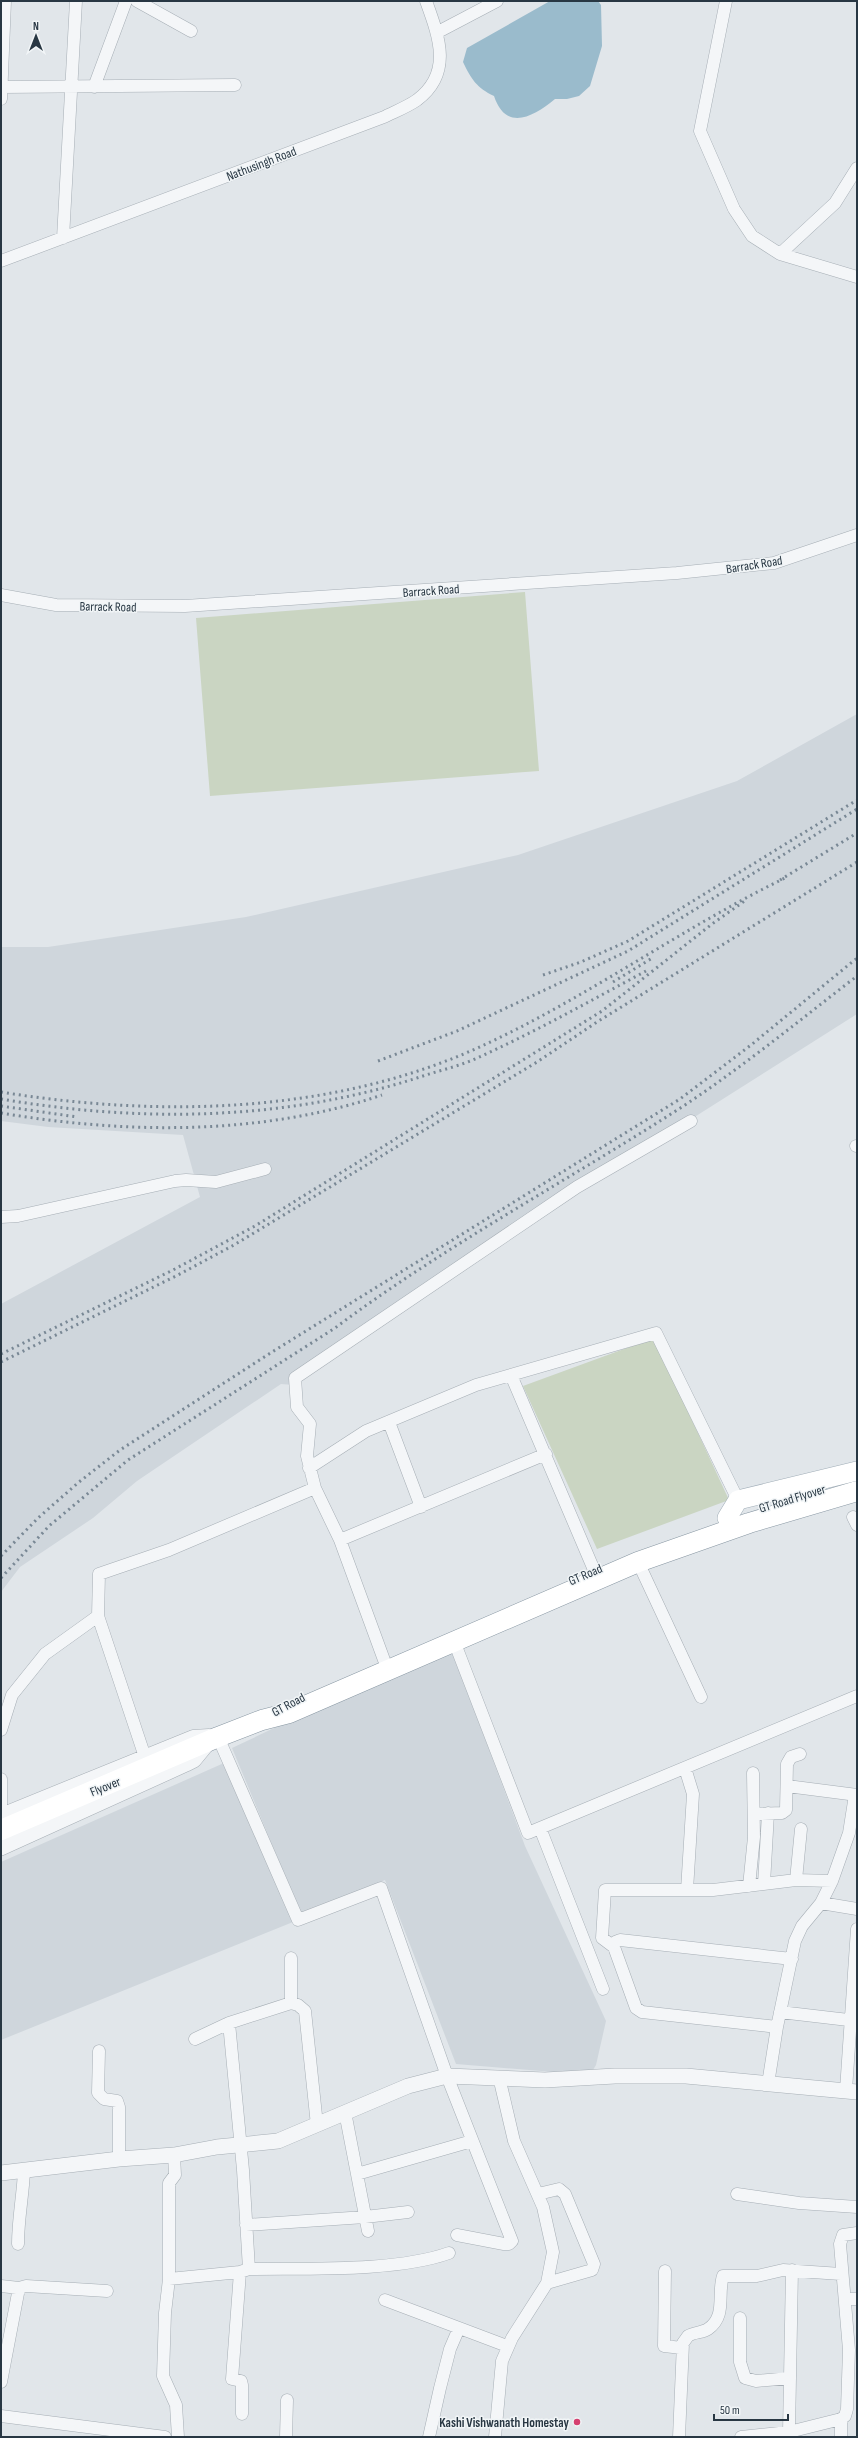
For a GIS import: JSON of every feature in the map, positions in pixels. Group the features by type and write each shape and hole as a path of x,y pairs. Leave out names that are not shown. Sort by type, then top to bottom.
{"highway":[{"name":"GT Road Flyover","path":"729,1524 744,1512 857,1478"},
{"name":"GT Road Flyover","path":"744,1512 857,1491"},
{"name":"GT Road","path":"262,1720 281,1706 594,1570 636,1557 729,1524"},
{"name":"GT Road","path":"262,1720 289,1713 454,1641 636,1557"},
{"name":"Flyover","path":"1,1830 262,1720"}],"main road":[{"path":"744,1512 857,1471"},
{"name":"GT Road","path":"729,1524 752,1530 857,1496"}],"street":[{"path":"1,100 5,1"},
{"path":"63,238 76,1"},
{"path":"94,87 126,1"},
{"path":"137,1 190,31"},
{"name":"Nathusingh Road","path":"1,261 384,117 417,100 435,80 440,68 438,32 426,1"},
{"path":"438,32 497,1"},
{"path":"726,1 700,131 734,209 752,236 780,254 857,277"},
{"path":"2,87 235,85"},
{"path":"780,254 835,203 857,168"},
{"name":"Barrack Road","path":"1,595 56,605 185,606 677,573 774,563 857,534"},
{"path":"384,1660 340,1540 315,1488 307,1456 310,1424 297,1407 295,1378 577,1187 691,1121"},
{"path":"1,1217 18,1216 175,1181 216,1182 265,1169"},
{"path":"309,1468 366,1431 476,1385 656,1332 744,1512"},
{"path":"511,1375 546,1454 594,1570"},
{"path":"389,1422 420,1507"},
{"path":"340,1540 546,1454"},
{"path":"144,1754 98,1616 99,1574 169,1550 315,1488"},
{"path":"636,1557 701,1697"},
{"path":"1,1730 12,1695 46,1654 98,1616"},
{"path":"454,1641 528,1833 857,1696"},
{"path":"1,1814 144,1754 193,1736 209,1735 213,1740 298,1920 381,1888 446,2076 512,2241 509,2244 504,2244 457,2235"},
{"path":"1,1848 194,1760 213,1740"},
{"path":"754,1814 784,1813 786,1810 787,1764 791,1757 800,1754"},
{"path":"685,1768 693,1794 687,1890"},
{"path":"749,1886 754,1814 753,1773"},
{"path":"1,1779 1,1805"},
{"path":"768,2084 777,2027 795,1941 802,1926 821,1903 832,1881 849,1833 856,1795 787,1786"},
{"path":"764,1884 768,1813"},
{"path":"540,1828 602,1989"},
{"path":"796,1880 800,1829"},
{"path":"777,2027 642,2012 636,2008 614,1946 602,1938 605,1890 687,1890 749,1886 796,1880 832,1881"},
{"path":"821,1903 857,1909"},
{"path":"1,2173 119,2159 174,2155 278,2141 408,2086 446,2076 545,2080 615,2076 686,2076 852,2091 857,1929"},
{"path":"614,1946 615,1942 620,1940 792,1959"},
{"path":"291,1958 291,2004"},
{"path":"195,2039 229,2023 291,2004 305,2011 317,2125"},
{"path":"780,2012 854,2021"},
{"path":"229,2023 241,2145 246,2225 244,2271 232,2376 233,2380 241,2381 242,2414"},
{"path":"99,2050 98,2094 104,2099 117,2101 119,2107 119,2159"},
{"path":"495,2437 499,2374 507,2346 548,2283 553,2252 543,2207 514,2141 499,2077"},
{"path":"345,2112 368,2230"},
{"path":"357,2174 472,2141"},
{"path":"174,2155 175,2175 169,2183 169,2279 164,2313 163,2376 176,2405 178,2437"},
{"path":"18,2244 18,2222 23,2200 24,2171"},
{"path":"538,2194 553,2189 559,2189 565,2194 594,2264 592,2270 548,2283"},
{"path":"737,2194 774,2200 857,2207"},
{"path":"246,2225 365,2217 408,2212"},
{"path":"741,2437 788,2432 841,2419 845,2416 848,2409 853,2380 852,2313 851,2299 841,2274 841,2238 846,2233 857,2233"},
{"path":"169,2279 244,2271 374,2266 427,2259 449,2253"},
{"path":"679,2437 682,2348 688,2336 704,2332 716,2323 720,2309 724,2276 757,2276 777,2270 841,2274"},
{"path":"788,2432 792,2270"},
{"path":"666,2271 664,2346 682,2348"},
{"path":"1,2286 107,2291"},
{"path":"1,2382 19,2288"},
{"path":"385,2300 507,2346"},
{"path":"740,2318 740,2362 745,2378 756,2381 790,2378"},
{"path":"429,2437 450,2350 459,2328"},
{"path":"286,2400 286,2437"},
{"path":"1,2416 137,2435 166,2437"},
{"path":"841,2419 841,2437"}],"shaded area":[{"path":"857,714 857,1014 347,1337 294,1385 281,1384 137,1481 93,1518 20,1567 1,1592 1,1304 200,1197 183,1135 48,1127 1,1121 1,947 48,947 246,917 518,855 737,781"},
{"path":"451,1648 525,1846 606,2021 596,2065 590,2075 456,2064 385,1880 301,1914 232,1748 384,1676"},
{"path":"224,1763 298,1920 1,2040 1,1862"}],"green space":[{"path":"525,592 539,771 210,796 196,618"},
{"path":"654,1338 729,1500 597,1549 523,1386"}],"water":[{"path":"550,1 598,1 601,5 602,46 590,86 579,96 567,99 555,99 538,111 521,118 513,118 499,107 494,96 483,90 472,78 463,62 467,48"}],"railway":[{"path":"543,975 581,962 628,941 857,800"},
{"path":"378,1061 457,1031 628,951 857,809"},
{"path":"780,880 857,833"},
{"path":"1,1362 178,1275 234,1245 537,1062 597,1022 857,862"},
{"path":"1,1092 62,1100 123,1105 185,1107 247,1104 308,1097 368,1085 427,1068 484,1045 523,1026 598,984 709,918 785,878"},
{"path":"1,1354 173,1270 255,1226 602,1011 712,924 746,900"},
{"path":"613,982 654,957"},
{"path":"1,1556 38,1518 79,1482 120,1450 272,1352 680,1099 751,1045 857,958"},
{"path":"1,1099 54,1107 107,1112 160,1114 214,1113 267,1109 319,1102 372,1091 471,1061 541,1027 646,971"},
{"path":"1,1578 49,1526 128,1460 335,1328 420,1269 685,1105 751,1058 857,976"},
{"path":"1,1113 96,1125 193,1127 241,1124 289,1118 336,1108 382,1095"},
{"path":"1,1106 77,1117"}],"place":[{"name":"Kashi Vishwanath Homestay","path":"577,2422"}]}
